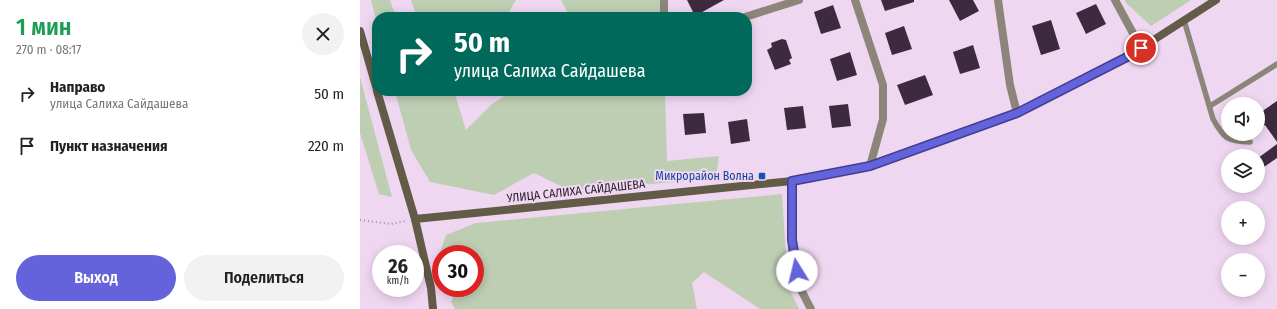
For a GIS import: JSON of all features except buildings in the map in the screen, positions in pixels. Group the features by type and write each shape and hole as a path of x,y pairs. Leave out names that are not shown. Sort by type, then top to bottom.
{"street":[{"path":"664,0 664,12"},
{"path":"752,15 799,0"},
{"path":"855,0 883,85 883,120 870,166"},
{"path":"998,0 1010,85 1017,113"},
{"path":"1115,0 1141,48"},
{"name":"УЛИЦА САЛИХА САЙДАШЕВА","path":"415,219 792,181 870,166 1017,113 1127,57 1216,0"},
{"path":"360,31 372,73"},
{"path":"378,96 415,219 431,288 433,309"},
{"path":"792,181 792,240 799,286 811,309"}],"lane":[{"path":"1184,20 1213,119 1222,134 1235,141 1250,142"},
{"path":"1210,106 1277,64"}],"path":[{"path":"360,220 391,224 415,219"}],"green space":[{"path":"371,0 390,0 394,12 374,12"},
{"path":"411,0 516,0 509,12 415,12"},
{"path":"561,0 663,0 663,12 567,12"},
{"path":"1125,0 1191,0 1151,26 1125,2"},
{"path":"360,77 392,197 379,194 360,133"},
{"path":"396,96 456,96 466,130 492,104 504,96 665,96 667,161 719,156 716,179 569,190 534,173 494,195 430,182 411,150"},
{"path":"782,194 788,286 799,309 760,309 704,272 692,283 697,309 455,309 451,302 454,297 484,297 484,245 443,245 446,235 476,223"}],"place":[{"name":"Микрорайон Волна","path":"762,176"}],"route":[{"path":"797,271 792,240 792,181 870,166 1017,113 1127,57 1141,48"}]}
